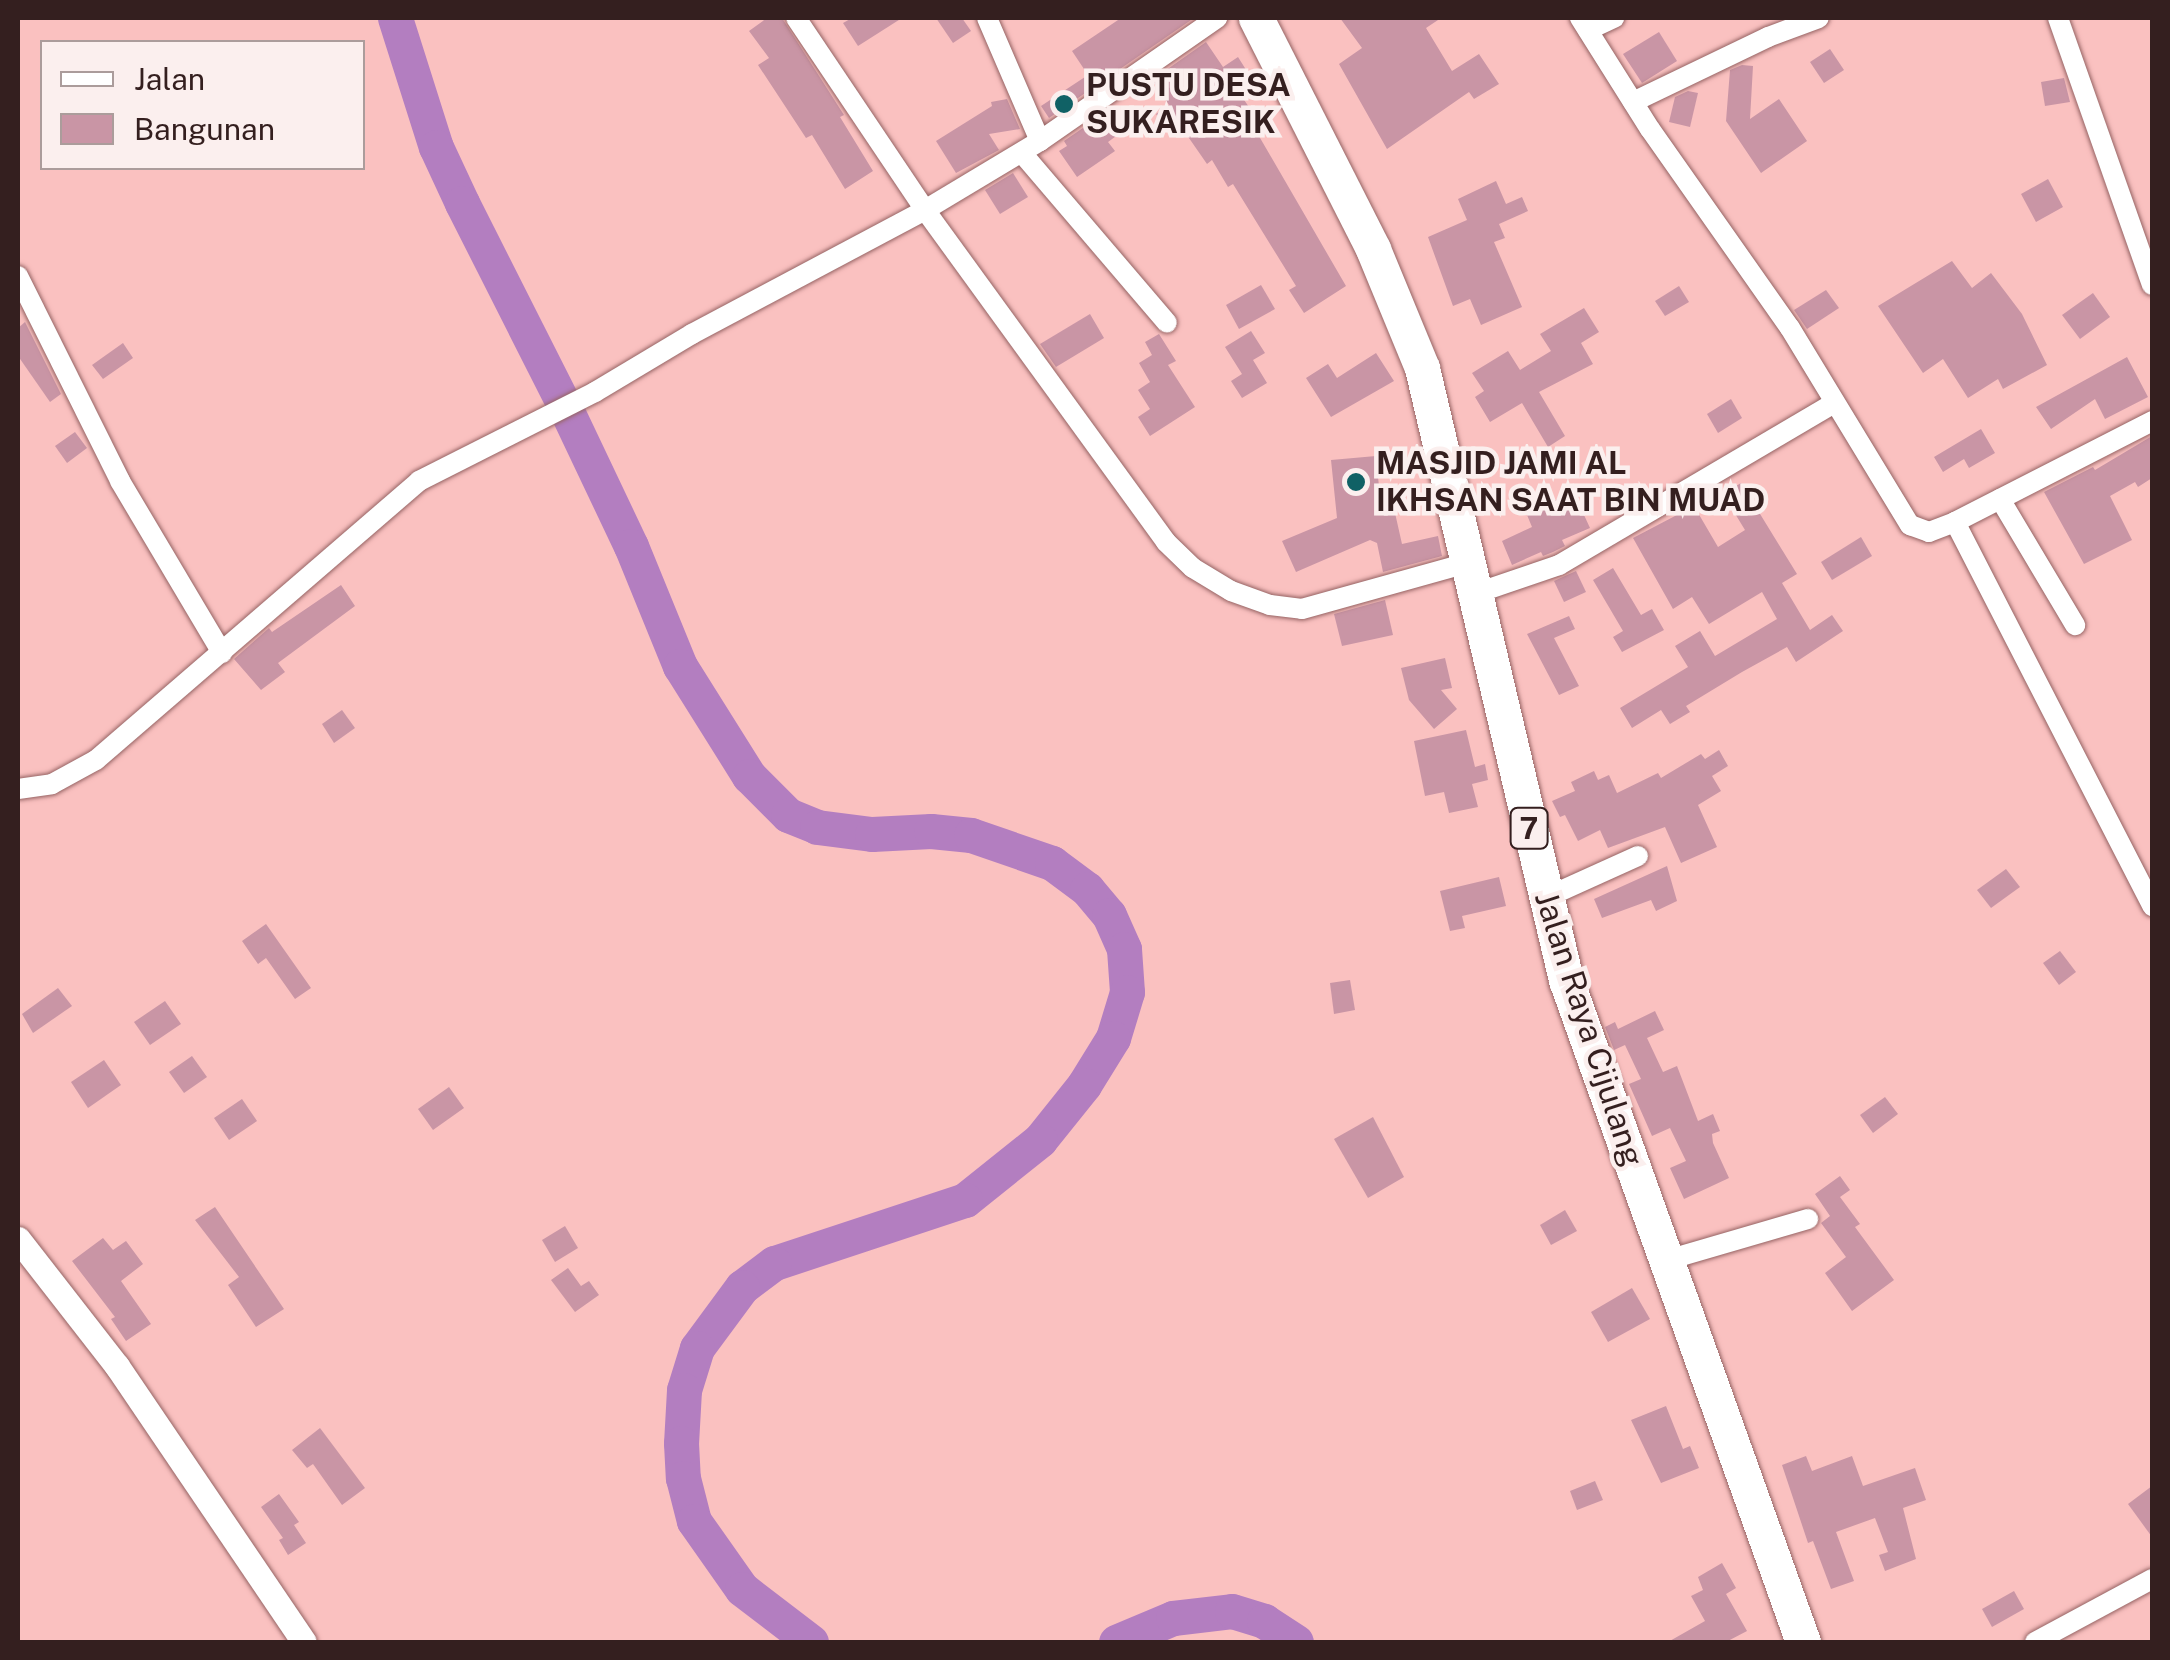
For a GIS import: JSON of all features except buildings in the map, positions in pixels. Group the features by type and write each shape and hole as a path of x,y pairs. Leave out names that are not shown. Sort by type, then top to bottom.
{"highway":[{"name":"Jalan Raya Cijulang","path":"1256,18 1373,248 1422,368 1545,898 1586,1038 1802,1642"}],"street":[{"path":"796,18 925,210 1166,542 1193,568 1231,591 1270,605 1302,609 1470,578 1528,579 1591,548 1834,403"},
{"path":"987,18 1031,147 1167,323"},
{"path":"18,789 52,784 96,760 419,481 513,430 595,392 692,334 925,210 1031,147 1217,18"},
{"path":"1614,18 1584,24 1790,328 1910,525 1929,532 1955,522 2152,420"},
{"path":"1634,102 1768,37 1819,18"},
{"path":"2058,18 2152,285"},
{"path":"18,276 120,481 222,653"},
{"path":"2000,499 2076,625"},
{"path":"1955,522 2152,906"},
{"path":"1545,898 1638,856"},
{"path":"1667,1260 1808,1219"},
{"path":"18,1239 117,1366 304,1642"},
{"path":"2036,1642 2152,1579"}],"waterway":[{"path":"395,18 436,147 462,203 631,546 680,666 749,776 788,815 817,827 872,834 931,831 971,835 1052,863 1087,889 1109,915 1124,949 1127,992 1113,1038 1084,1085 1040,1140 965,1200 774,1263 742,1287 697,1348 684,1390 681,1443 683,1478 694,1521 742,1589 811,1642"},
{"path":"1116,1642 1173,1618 1232,1611 1264,1621 1296,1642"}],"place":[{"name":"PUSTU DESA SUKARESIK","path":"1064,104"},
{"name":"MASJID JAMI AL IKHSAN SAAT BIN MUAD","path":"1356,482"}]}
